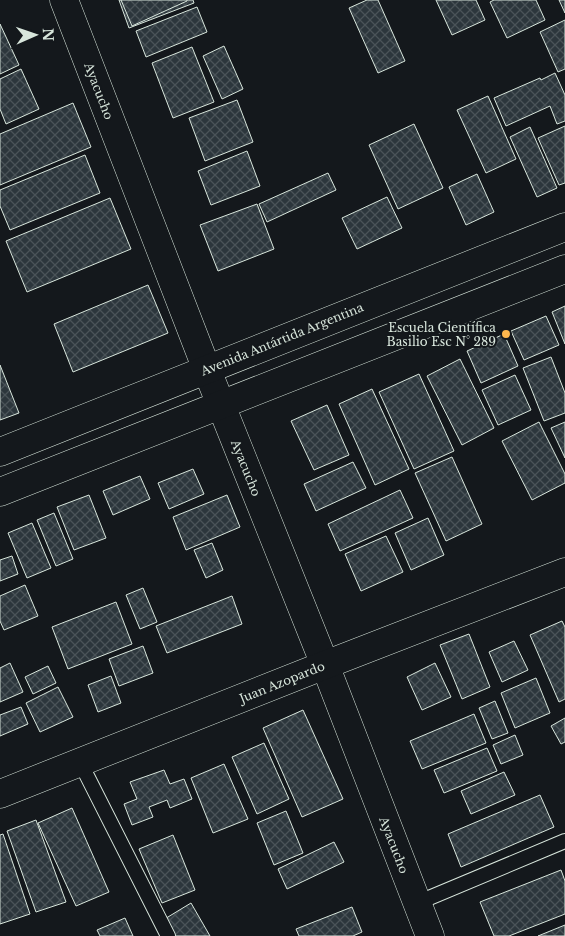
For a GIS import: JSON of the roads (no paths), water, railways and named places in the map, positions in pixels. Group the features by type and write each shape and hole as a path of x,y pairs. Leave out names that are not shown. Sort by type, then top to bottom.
{"street":[{"name":"Ayacucho","path":"64,0 206,370 325,665 430,936"},
{"name":"Avenida Antártida Argentina","path":"0,452 565,227"},
{"path":"0,492 565,269"},
{"name":"Juan Azopardo","path":"0,794 565,572"}],"lane":[{"path":"80,762 168,936"},
{"path":"417,903 565,841"}],"place":[{"name":"Escuela Científica Basilio Esc N° 289","path":"506,334"}]}
